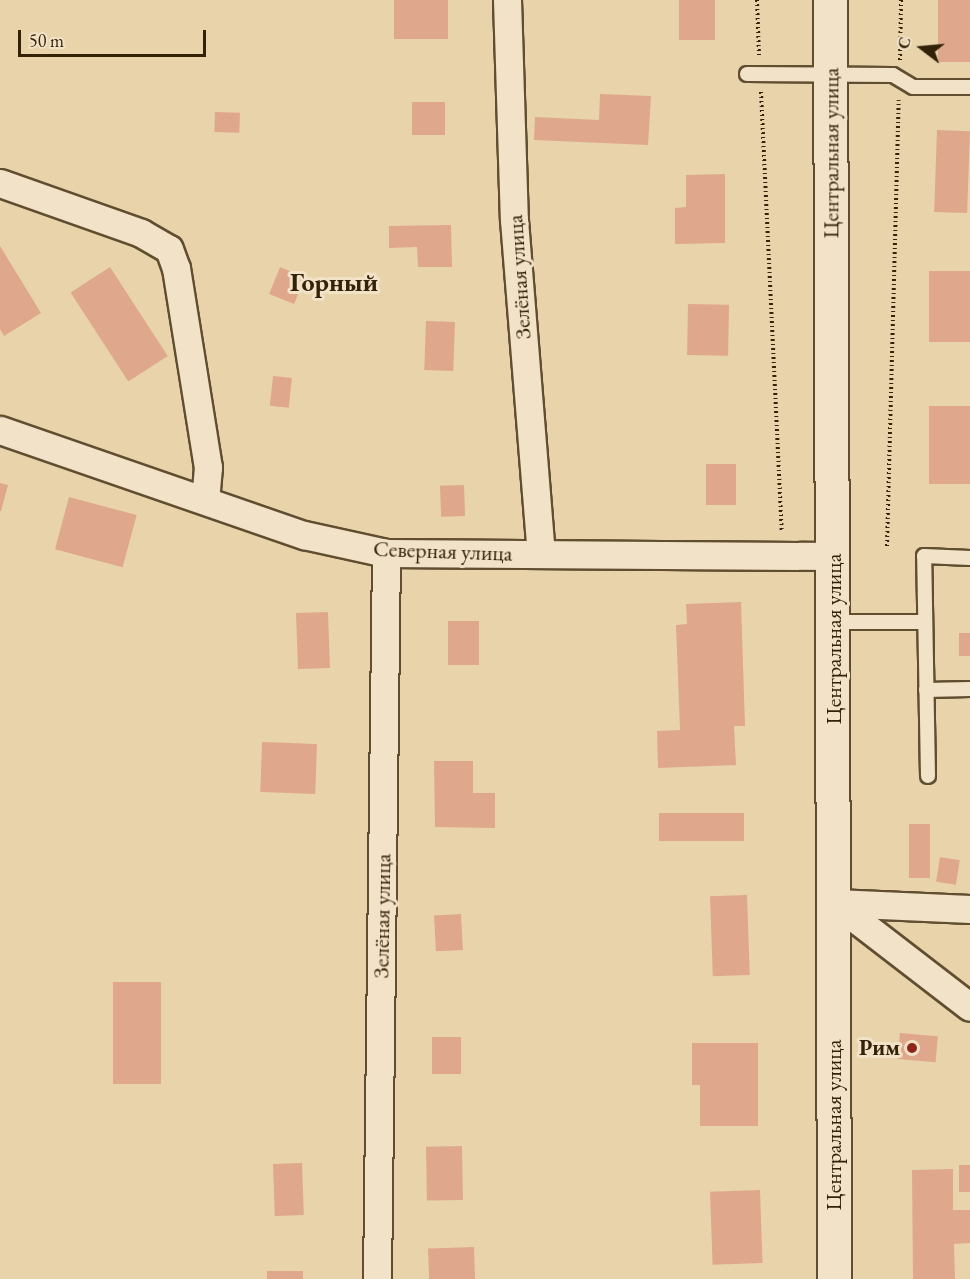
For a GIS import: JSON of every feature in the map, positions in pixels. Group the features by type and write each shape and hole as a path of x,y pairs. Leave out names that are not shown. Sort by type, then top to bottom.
{"street":[{"name":"Зелёная улица","path":"507,0 514,220 541,554"},
{"name":"Центральная улица","path":"830,0 835,903 834,1279"},
{"path":"0,183 141,233 169,249 176,268 208,467 205,500"},
{"name":"Северная улица","path":"0,430 304,535 386,553 833,556"},
{"name":"Зелёная улица","path":"377,1279 386,553"},
{"path":"835,903 970,909"},
{"path":"835,903 970,1007"}],"lane":[{"path":"754,74 831,72 893,75 913,87 970,87"},
{"path":"928,776 924,556 970,558"},
{"path":"834,622 925,622"},
{"path":"926,690 970,689"}],"path":[{"path":"756,0 754,74 783,556"},
{"path":"887,546 902,0"}],"building":[{"path":"394,0 448,0 448,39 394,39"},
{"path":"679,0 715,0 715,40 679,40"},
{"path":"938,0 970,0 970,62 938,62"},
{"path":"600,94 651,96 648,145 534,140 535,117 599,120"},
{"path":"412,102 445,102 445,135 412,135"},
{"path":"215,112 240,113 239,133 214,132"},
{"path":"937,130 970,131 967,213 934,212"},
{"path":"725,174 725,243 675,244 675,208 686,207 686,175"},
{"path":"451,225 452,267 418,267 417,247 389,248 389,226"},
{"path":"0,246 41,313 4,336 0,329"},
{"path":"110,267 168,356 128,381 71,293"},
{"path":"280,267 305,277 294,304 269,294"},
{"path":"929,271 970,271 970,342 929,342"},
{"path":"688,304 729,305 728,356 687,355"},
{"path":"426,321 455,322 453,371 424,370"},
{"path":"273,376 292,378 289,408 270,406"},
{"path":"929,406 970,406 970,484 929,484"},
{"path":"706,464 736,464 736,505 706,505"},
{"path":"0,483 8,485 1,511 0,511"},
{"path":"464,485 465,516 441,517 440,486"},
{"path":"69,497 137,515 123,567 55,549"},
{"path":"741,602 745,726 734,726 736,765 658,768 657,731 680,730 676,625 687,624 686,604"},
{"path":"328,612 330,668 298,669 296,613"},
{"path":"448,621 479,621 479,665 448,665"},
{"path":"959,633 970,633 970,656 959,656"},
{"path":"262,742 317,744 315,794 260,792"},
{"path":"434,761 473,761 473,793 495,793 495,828 435,827"},
{"path":"659,813 744,813 744,841 659,841"},
{"path":"909,824 930,824 930,878 909,878"},
{"path":"940,857 960,860 956,885 936,882"},
{"path":"747,895 750,975 713,976 710,896"},
{"path":"461,914 463,950 436,951 434,915"},
{"path":"113,982 161,982 161,1084 113,1084"},
{"path":"900,1033 938,1036 936,1062 898,1059"},
{"path":"432,1037 461,1037 461,1074 432,1074"},
{"path":"692,1043 758,1043 758,1126 700,1126 700,1085 692,1085"},
{"path":"462,1146 463,1200 427,1201 426,1147"},
{"path":"302,1163 304,1215 275,1216 273,1164"},
{"path":"959,1165 970,1165 970,1192 959,1192"},
{"path":"953,1169 953,1210 970,1210 970,1243 954,1244 955,1279 913,1279 912,1170"},
{"path":"760,1190 763,1263 713,1265 710,1192"},
{"path":"474,1247 475,1279 429,1279 428,1249"},
{"path":"267,1271 303,1271 303,1279 267,1279"}],"place":[{"name":"Рим","path":"912,1048"}],"district":[{"name":"Горный","path":"334,283"}]}
